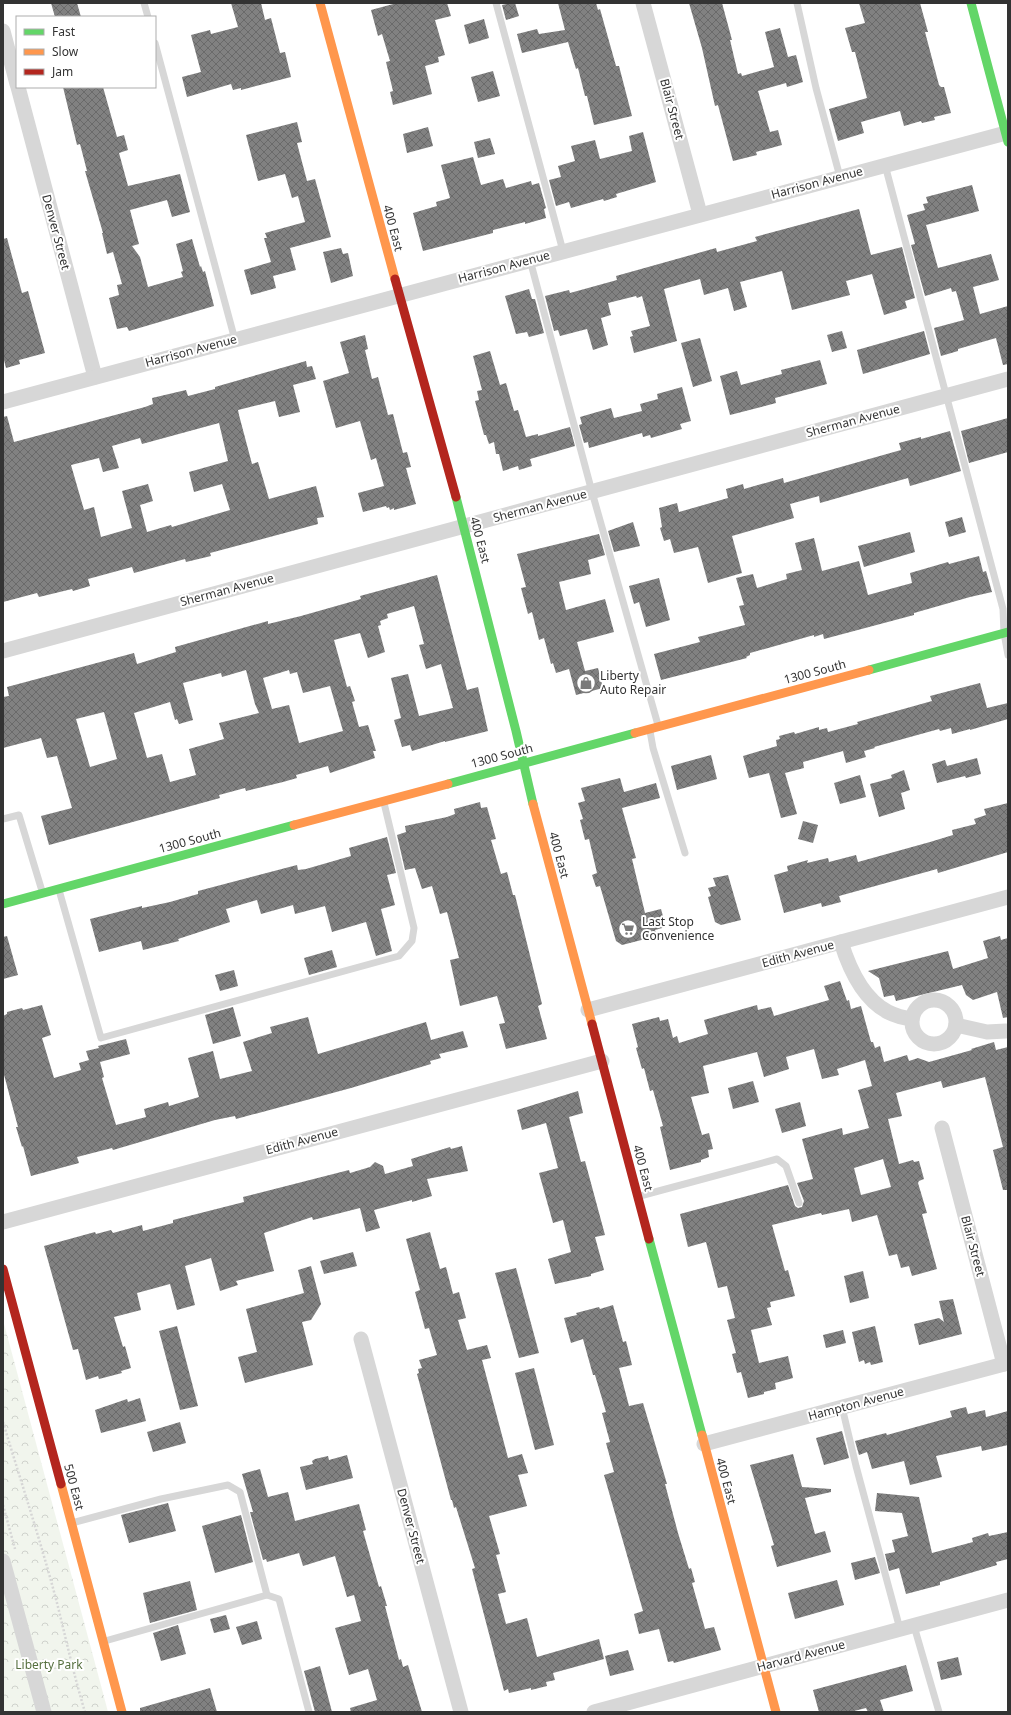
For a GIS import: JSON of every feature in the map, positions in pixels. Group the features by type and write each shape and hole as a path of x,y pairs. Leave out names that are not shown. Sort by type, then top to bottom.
{"street":[{"name":"400 East","path":"320,3 389,259 464,526 523,763 776,1712"},
{"name":"Blair Street","path":"643,3 700,214"},
{"path":"971,3 1007,137"},
{"path":"3,31 16,80"},
{"name":"Denver Street","path":"18,88 95,377"},
{"name":"Harrison Avenue","path":"3,402 885,165 1007,137"},
{"name":"Sherman Avenue","path":"3,651 1008,379"},
{"name":"1300 South","path":"3,904 1006,632"},
{"name":"Edith Avenue","path":"588,1010 1008,897"},
{"path":"841,942 853,973 876,1004 890,1013 912,1019"},
{"path":"934,1000 948,1004 953,1010 956,1018 956,1025 954,1032 945,1042 931,1044 919,1038 912,1026 912,1019 914,1012 919,1006 926,1001 934,1000"},
{"path":"956,1025 987,1032 1006,1031"},
{"name":"Edith Avenue","path":"3,1222 602,1061"},
{"name":"Blair Street","path":"942,1128 1006,1363"},
{"name":"500 East","path":"3,1269 122,1712"},
{"name":"Denver Street","path":"361,1339 461,1712"},
{"name":"Hampton Avenue","path":"704,1444 1006,1363"},
{"path":"3,1563 44,1712"},
{"name":"Harvard Avenue","path":"594,1712 619,1709 764,1666 1008,1600"}],"lane":[{"path":"144,3 148,16"},
{"path":"496,3 563,251"},
{"path":"798,3 816,88 840,177"},
{"path":"156,47 235,340"},
{"path":"885,165 1003,609 1008,655"},
{"path":"530,260 592,492 658,726"},
{"path":"649,729 653,748 685,853"},
{"path":"59,889 101,1038 153,1024 399,956 412,941 414,928 384,801"},
{"path":"3,819 19,815 43,893"},
{"path":"638,1197 777,1159 786,1166 799,1203"},
{"path":"842,1407 856,1466 907,1628 938,1712"},
{"path":"72,1524 161,1499 228,1484 240,1492 267,1595"},
{"path":"103,1642 267,1595 279,1599 309,1712"}],"path":[{"path":"3,1422 49,1576 71,1666 85,1712"}],"green space":[{"name":"Liberty Park","path":"3,1320 103,1693 108,1712 3,1712"}],"building":[{"path":"51,3 77,3 81,16 55,16"},
{"path":"231,3 261,3 265,20 271,18 280,53 285,52 291,77 241,90 241,88 233,90 231,84 187,97 182,77 201,72 191,35 210,30 211,34 238,27"},
{"path":"397,3 447,3 451,16 435,20 445,55 438,57 439,62 425,66 432,94 393,105 390,92 393,91 386,62 390,61 382,34 378,36 371,10"},
{"path":"515,3 519,16 506,20 502,5"},
{"path":"558,3 596,3 598,10 600,9 616,66 619,66 632,116 594,125 587,96 585,96 578,68 576,69 568,42 522,53 517,34 537,29 539,34 565,30"},
{"path":"689,3 722,3 732,40 730,40 738,74 741,73 742,76 774,67 765,32 780,28 788,57 796,55 803,82 787,87 786,83 758,91 770,132 778,130 782,145 756,152 757,155 733,161 718,105 715,106 702,48"},
{"path":"859,3 920,3 928,32 925,32 939,85 944,87 951,113 934,117 935,120 922,123 921,121 904,126 900,111 861,122 864,133 838,141 829,109 867,98 855,52 852,52 845,28 865,23"},
{"path":"484,19 489,38 469,44 464,25"},
{"path":"493,71 500,96 478,102 471,77"},
{"path":"63,88 103,88 117,137 124,135 128,150 119,153 128,186 180,174 190,212 172,217 167,200 130,210 139,244 132,246 140,257 148,287 183,277 181,272 183,271 176,244 192,239 200,267 201,266 203,272 205,271 214,306 129,331 127,327 117,329 109,298 119,295 117,285 122,284 113,252 107,254 103,233 85,171 87,171 80,144 77,145"},
{"path":"297,122 302,142 297,143 307,181 315,179 331,237 290,248 296,270 273,276 276,288 251,295 244,270 271,262 264,238 267,238 265,233 305,222 298,196 292,198 285,174 258,181 246,135"},
{"path":"428,127 433,146 407,153 403,134"},
{"path":"643,132 656,182 616,194 617,197 604,201 603,199 571,208 569,202 556,206 549,180 561,177 558,166 575,161 571,146 595,140 600,159 632,151 629,136"},
{"path":"490,138 495,154 478,158 474,142"},
{"path":"473,157 481,185 503,179 506,188 531,181 532,185 539,183 546,208 544,209 546,218 525,224 525,222 493,230 493,233 423,251 413,213 437,206 436,202 450,198 441,165"},
{"path":"972,185 979,211 926,225 938,268 991,254 999,280 973,287 980,314 1008,306 1008,364 1003,365 996,338 958,349 958,351 941,356 934,328 964,320 956,291 952,292 951,288 925,296 911,245 915,244 907,215 925,210 923,204 928,203 926,197"},
{"path":"859,209 871,255 902,247 915,298 905,301 907,308 884,315 872,274 846,281 850,295 792,310 782,271 740,282 747,307 734,311 728,288 704,295 700,279 664,289 677,341 634,353 630,337 633,336 631,331 650,326 642,296 637,298 636,296 608,303 611,315 601,318 608,345 593,350 587,329 560,336 558,330 554,331 545,296 569,290 570,293 617,280 616,276 716,248 717,252 757,241 755,237"},
{"path":"7,238 22,293 28,291 45,353 19,360 20,364 6,368 3,356 3,239"},
{"path":"341,248 343,254 348,253 353,276 331,283 323,252"},
{"path":"529,289 532,299 535,299 544,333 529,337 527,332 516,334 505,296"},
{"path":"842,331 847,348 832,352 827,335"},
{"path":"924,331 930,354 863,374 857,350"},
{"path":"365,335 368,349 365,350 372,379 378,377 388,415 393,414 403,453 407,452 411,467 406,468 416,504 394,510 394,508 390,510 389,507 387,508 386,506 363,512 358,493 384,486 376,458 371,460 360,421 336,428 323,381 349,373 340,342"},
{"path":"700,338 712,381 693,387 681,343"},
{"path":"490,351 500,385 506,383 514,411 518,410 526,437 538,434 538,436 570,427 575,446 530,459 532,466 519,470 518,466 503,471 499,454 496,454 494,442 489,444 486,435 484,435 475,401 479,400 477,391 482,390 473,356"},
{"path":"820,360 827,384 775,398 776,403 730,415 720,376 737,371 741,385 782,374 781,370"},
{"path":"306,361 307,367 312,366 316,379 293,385 300,412 279,417 275,401 238,410 252,464 258,462 269,499 316,486 324,517 317,518 318,524 210,553 211,556 186,562 185,559 134,573 132,567 88,579 90,586 73,591 72,589 39,597 37,593 3,602 3,417 7,416 14,442 145,407 153,404 152,398 186,390 188,396 215,389 215,387","holes":["219,423 228,461 189,472 194,492 222,484 230,510 172,527 171,525 147,532 140,505 153,501 148,484 122,491 132,528 101,537 94,507 84,510 71,465 99,458 103,472 119,468 112,446 140,438 142,444"]},
{"path":"682,387 691,421 680,424 682,429 651,438 650,435 643,437 642,433 589,448 588,442 584,443 579,425 582,424 580,417 611,408 614,418 642,411 640,404 658,399 657,394"},
{"path":"1008,418 1008,452 969,463 961,431"},
{"path":"950,431 961,471 910,486 908,478 820,503 819,496 790,504 794,518 732,536 742,573 708,583 698,547 674,553 670,539 664,541 660,528 662,527 659,508 677,503 679,512 728,498 726,489 743,484 744,489 783,478 784,483 901,450 899,443"},
{"path":"962,517 966,532 949,537 945,522"},
{"path":"633,522 640,546 614,552 608,531"},
{"path":"910,532 915,552 864,567 858,546"},
{"path":"599,534 605,555 588,560 591,574 559,582 566,610 605,599 614,632 577,642 585,671 598,668 603,688 576,695 569,669 556,673 553,663 551,664 544,638 539,640 532,612 528,614 521,588 526,587 517,554"},
{"path":"814,538 822,571 859,561 868,595 912,583 910,573 948,562 949,564 979,556 983,572 986,571 992,592 824,639 823,634 814,637 814,635 750,653 750,655 746,657 747,658 661,680 654,654 700,642 698,637 745,625 739,606 744,605 736,578 753,574 757,588 787,579 786,574 802,570 795,543"},
{"path":"437,575 467,690 478,687 488,731 445,741 412,751 410,745 402,747 394,720 401,718 391,678 408,674 419,716 453,708 441,664 426,669 419,645 424,644 414,606 387,614 388,618 380,621 381,625 378,626 385,652 368,658 360,633 334,640 347,687 350,686 355,701 352,702 359,727 368,725 376,751 373,751 375,758 330,773 328,766 296,775 297,778 283,782 246,791 245,788 219,795 220,798 49,845 41,816 72,808 57,756 47,758 41,738 3,748 3,697 9,696 7,687 134,653 137,664 176,652 175,647 268,621 268,624 301,616 361,599 360,596","holes":["246,670 255,704 259,713 219,723 224,739 189,749 196,775 170,782 162,754 147,758 134,713 170,702 175,720 177,719 179,724 193,720 183,683 221,673 222,677","289,670 290,674 297,672 303,693 330,686 343,731 299,743 289,705 272,709 263,678","104,712 117,759 90,767 76,719"]},
{"path":"659,578 670,620 646,627 639,602 634,604 629,586"},
{"path":"980,683 987,708 1008,703 1008,719 952,734 951,728 940,731 939,729 874,747 875,748 864,751 866,757 846,763 843,751 803,762 804,768 785,773 797,814 781,818 769,773 749,778 743,756 777,746 776,740 780,739 779,736 794,732 795,734 819,727 819,730 827,728 828,732 858,724 857,722 932,701 930,696"},
{"path":"711,755 717,779 677,790 671,766"},
{"path":"977,758 981,774 966,778 965,776 937,783 932,764 945,760 947,766"},
{"path":"904,770 910,790 901,793 905,809 879,817 870,784 892,778 891,775"},
{"path":"860,775 866,797 840,804 834,783"},
{"path":"620,778 624,792 656,783 660,798 622,808 636,858 632,859 645,913 661,909 666,927 655,930 657,936 622,945 616,941 600,886 596,887 592,875 597,873 589,839 585,840 580,820 583,819 578,803 585,801 581,788"},
{"path":"480,802 481,808 487,807 496,839 491,840 501,874 507,872 513,895 515,895 542,1004 538,1006 547,1039 506,1049 499,1024 505,1023 497,996 460,1006 450,960 459,958 447,912 440,914 432,886 422,889 415,868 405,870 397,835 406,832 405,826 447,817 455,814 454,809"},
{"path":"1008,803 1008,852 938,873 937,869 839,896 841,902 822,907 821,903 784,913 774,875 788,871 787,866 808,860 807,863 828,858 829,862 856,855 858,862 930,842 953,835 952,830 976,824 974,819 986,815 984,809"},
{"path":"803,821 818,825 813,843 798,839"},
{"path":"387,837 396,873 387,875 395,905 381,909 392,951 376,956 366,922 332,932 325,906 295,914 293,905 261,914 257,900 226,909 230,922 178,939 179,941 143,950 141,941 99,952 90,919 142,906 142,908 170,902 198,894 198,891 297,865 298,870 306,869 351,856 349,848"},
{"path":"728,875 741,920 721,925 715,922 708,897 711,896 708,888 716,886 713,878"},
{"path":"7,936 18,975 3,979 3,937"},
{"path":"1000,936 1001,940 1008,938 1008,1017 1003,1018 997,992 973,1000 966,995 962,985 896,1001 894,995 884,997 879,978 868,971 948,951 953,969 988,958 983,941"},
{"path":"332,950 337,967 309,975 304,958"},
{"path":"234,970 238,986 220,991 215,975"},
{"path":"840,981 847,1001 849,1000 851,1009 861,1006 871,1042 873,1042 875,1048 880,1046 884,1062 907,1055 909,1061 918,1058 929,1062 994,1042 996,1050 1008,1047 1008,1190 1003,1190 993,1150 1003,1147 985,1077 943,1088 941,1081 896,1093 902,1116 888,1119 899,1164 913,1160 914,1162 919,1161 924,1179 918,1183 927,1213 922,1214 937,1269 912,1276 909,1266 901,1268 897,1254 889,1256 877,1215 852,1222 849,1209 822,1215 821,1213 772,1225 785,1271 788,1270 795,1296 770,1302 771,1307 767,1308 772,1325 751,1330 759,1363 788,1356 793,1378 775,1383 776,1389 748,1398 741,1372 737,1373 732,1354 736,1353 727,1320 735,1318 727,1286 718,1288 706,1242 688,1247 680,1214 788,1185 795,1206 798,1208 802,1207 804,1201 797,1183 813,1179 802,1139 842,1128 843,1135 869,1128 858,1090 872,1086 865,1060 837,1069 839,1075 822,1079 814,1049 786,1057 789,1069 764,1077 757,1052 703,1066 709,1093 691,1097 702,1135 709,1133 713,1149 708,1150 709,1157 701,1160 701,1162 670,1170 660,1127 663,1126 653,1090 650,1091 644,1068 642,1069 636,1048 638,1047 632,1024 659,1017 660,1021 668,1019 673,1038 677,1036 679,1043 708,1034 704,1020 757,1005 758,1010 771,1007 774,1016 829,1000 824,986","holes":["883,1159 891,1187 861,1195 854,1168"]},
{"path":"42,1005 51,1035 42,1038 54,1078 81,1070 79,1063 89,1060 86,1051 99,1048 98,1046 126,1039 130,1054 100,1062 104,1077 102,1078 116,1125 146,1117 144,1109 168,1102 169,1106 199,1097 188,1058 213,1051 220,1079 252,1071 243,1042 272,1033 270,1027 308,1017 318,1054 426,1022 431,1040 463,1031 468,1047 439,1054 441,1058 430,1061 431,1064 351,1088 236,1119 235,1116 215,1120 113,1150 112,1148 77,1157 79,1163 31,1176 16,1127 18,1127 3,1071 3,1016 7,1014 7,1012"},
{"path":"233,1007 241,1036 213,1044 205,1015"},
{"path":"753,1081 759,1102 733,1109 728,1088"},
{"path":"578,1091 583,1113 569,1117 581,1162 585,1161 605,1235 595,1237 604,1270 591,1274 591,1276 555,1284 548,1259 571,1252 563,1220 553,1223 539,1173 558,1168 546,1123 522,1130 517,1110"},
{"path":"800,1102 806,1126 782,1133 775,1109"},
{"path":"462,1146 468,1171 427,1179 432,1196 374,1210 380,1228 366,1232 360,1208 313,1220 312,1217 264,1233 274,1271 236,1281 238,1285 220,1291 211,1258 185,1266 195,1305 177,1310 170,1284 137,1293 141,1310 114,1317 123,1347 125,1346 131,1368 121,1371 122,1373 99,1379 98,1376 86,1380 78,1349 73,1350 44,1246 95,1232 96,1234 111,1230 113,1233 142,1225 143,1231 173,1223 173,1220 244,1202 243,1197 349,1170 350,1173 370,1167 375,1162 383,1166 385,1174 413,1166 411,1159 450,1147 451,1149"},
{"path":"430,1232 440,1269 446,1267 453,1294 459,1292 466,1318 458,1320 467,1350 487,1345 491,1358 482,1360 508,1458 522,1454 528,1473 518,1475 527,1506 489,1516 500,1554 496,1555 506,1592 498,1594 506,1624 527,1618 537,1657 599,1639 604,1659 553,1673 555,1680 546,1682 547,1686 531,1690 531,1688 509,1693 508,1689 504,1691 472,1569 475,1568 456,1507 454,1508 451,1500 417,1374 419,1373 418,1369 422,1368 419,1360 437,1355 429,1328 425,1329 415,1292 420,1290 406,1239"},
{"path":"353,1252 357,1266 324,1274 320,1261"},
{"path":"311,1266 321,1304 311,1320 302,1322 313,1365 245,1383 238,1357 257,1352 246,1309 304,1293 298,1270"},
{"path":"516,1268 539,1353 519,1358 495,1273"},
{"path":"863,1271 869,1298 850,1303 844,1276"},
{"path":"953,1299 962,1334 919,1345 914,1324 939,1318 944,1322 939,1301"},
{"path":"613,1305 623,1342 626,1341 632,1365 619,1368 629,1406 643,1403 667,1484 665,1484 678,1533 689,1569 691,1568 695,1582 692,1583 705,1629 714,1627 721,1650 674,1663 673,1661 668,1662 659,1629 639,1634 634,1614 643,1611 604,1475 614,1472 606,1443 610,1442 602,1413 606,1412 595,1375 593,1375 583,1339 571,1343 564,1318 577,1315 576,1313"},
{"path":"177,1326 198,1406 180,1410 159,1331"},
{"path":"875,1326 883,1362 871,1365 870,1362 865,1364 864,1360 859,1362 852,1332"},
{"path":"843,1330 846,1343 826,1348 823,1335"},
{"path":"534,1368 554,1445 535,1450 515,1373"},
{"path":"140,1398 146,1421 101,1433 95,1410 127,1399 128,1402"},
{"path":"966,1407 968,1414 985,1410 986,1417 1008,1411 1008,1445 982,1451 981,1446 936,1456 942,1477 910,1485 904,1461 872,1469 867,1452 859,1455 855,1441 886,1433 887,1435 952,1417 950,1411"},
{"path":"180,1422 186,1443 153,1452 147,1432"},
{"path":"842,1431 849,1458 824,1465 816,1438"},
{"path":"793,1454 802,1487 831,1489 831,1492 805,1498 815,1534 825,1531 831,1552 777,1567 771,1546 774,1545 750,1465"},
{"path":"347,1455 353,1478 306,1490 300,1467 313,1464 312,1461 315,1459 328,1456 329,1460"},
{"path":"260,1469 268,1497 288,1492 295,1521 359,1504 366,1530 363,1531 379,1587 381,1586 387,1606 385,1606 399,1660 401,1659 403,1667 408,1665 422,1712 351,1712 350,1708 377,1700 368,1669 349,1675 335,1628 361,1621 354,1595 347,1597 335,1556 303,1566 299,1553 267,1562 266,1559 263,1560 250,1512 253,1512 242,1474"},
{"path":"877,1493 919,1497 932,1553 973,1542 972,1538 988,1533 989,1536 1008,1532 1008,1559 996,1562 997,1565 940,1582 940,1585 906,1594 899,1568 889,1571 885,1554 895,1552 892,1540 908,1536 902,1513 875,1511"},
{"path":"168,1503 176,1531 129,1543 121,1515"},
{"path":"241,1515 253,1562 215,1573 202,1526"},
{"path":"875,1557 880,1573 855,1580 851,1563"},
{"path":"837,1580 844,1605 795,1619 788,1593"},
{"path":"190,1581 197,1610 150,1623 143,1593"},
{"path":"226,1615 230,1629 214,1633 210,1619"},
{"path":"257,1621 262,1639 242,1645 236,1627"},
{"path":"178,1625 186,1654 161,1661 153,1633"},
{"path":"628,1650 634,1670 610,1676 605,1656"},
{"path":"958,1657 962,1675 941,1680 937,1662"},
{"path":"906,1665 913,1691 880,1700 884,1712 868,1712 866,1708 850,1712 819,1712 813,1690"},
{"path":"320,1666 332,1712 315,1712 304,1671"},
{"path":"210,1688 217,1712 140,1712 140,1708"}],"traffic: fast":[{"path":"971,3 1008,142"},
{"path":"456,497 516,731 533,804"},
{"path":"869,670 1008,632"},
{"path":"448,784 635,733"},
{"path":"3,904 294,825"},
{"path":"649,1239 702,1435"}],"traffic: slow":[{"path":"320,3 395,279"},
{"path":"635,733 869,670"},
{"path":"294,825 448,784"},
{"path":"533,804 592,1024"},
{"path":"702,1435 776,1712"},
{"path":"61,1484 122,1712"}],"traffic: jam":[{"path":"395,279 456,497"},
{"path":"592,1024 649,1239"},
{"path":"3,1269 61,1484"}],"place":[{"name":"Liberty Auto Repair","path":"586,683"},
{"name":"Last Stop Convenience","path":"628,929"}]}
